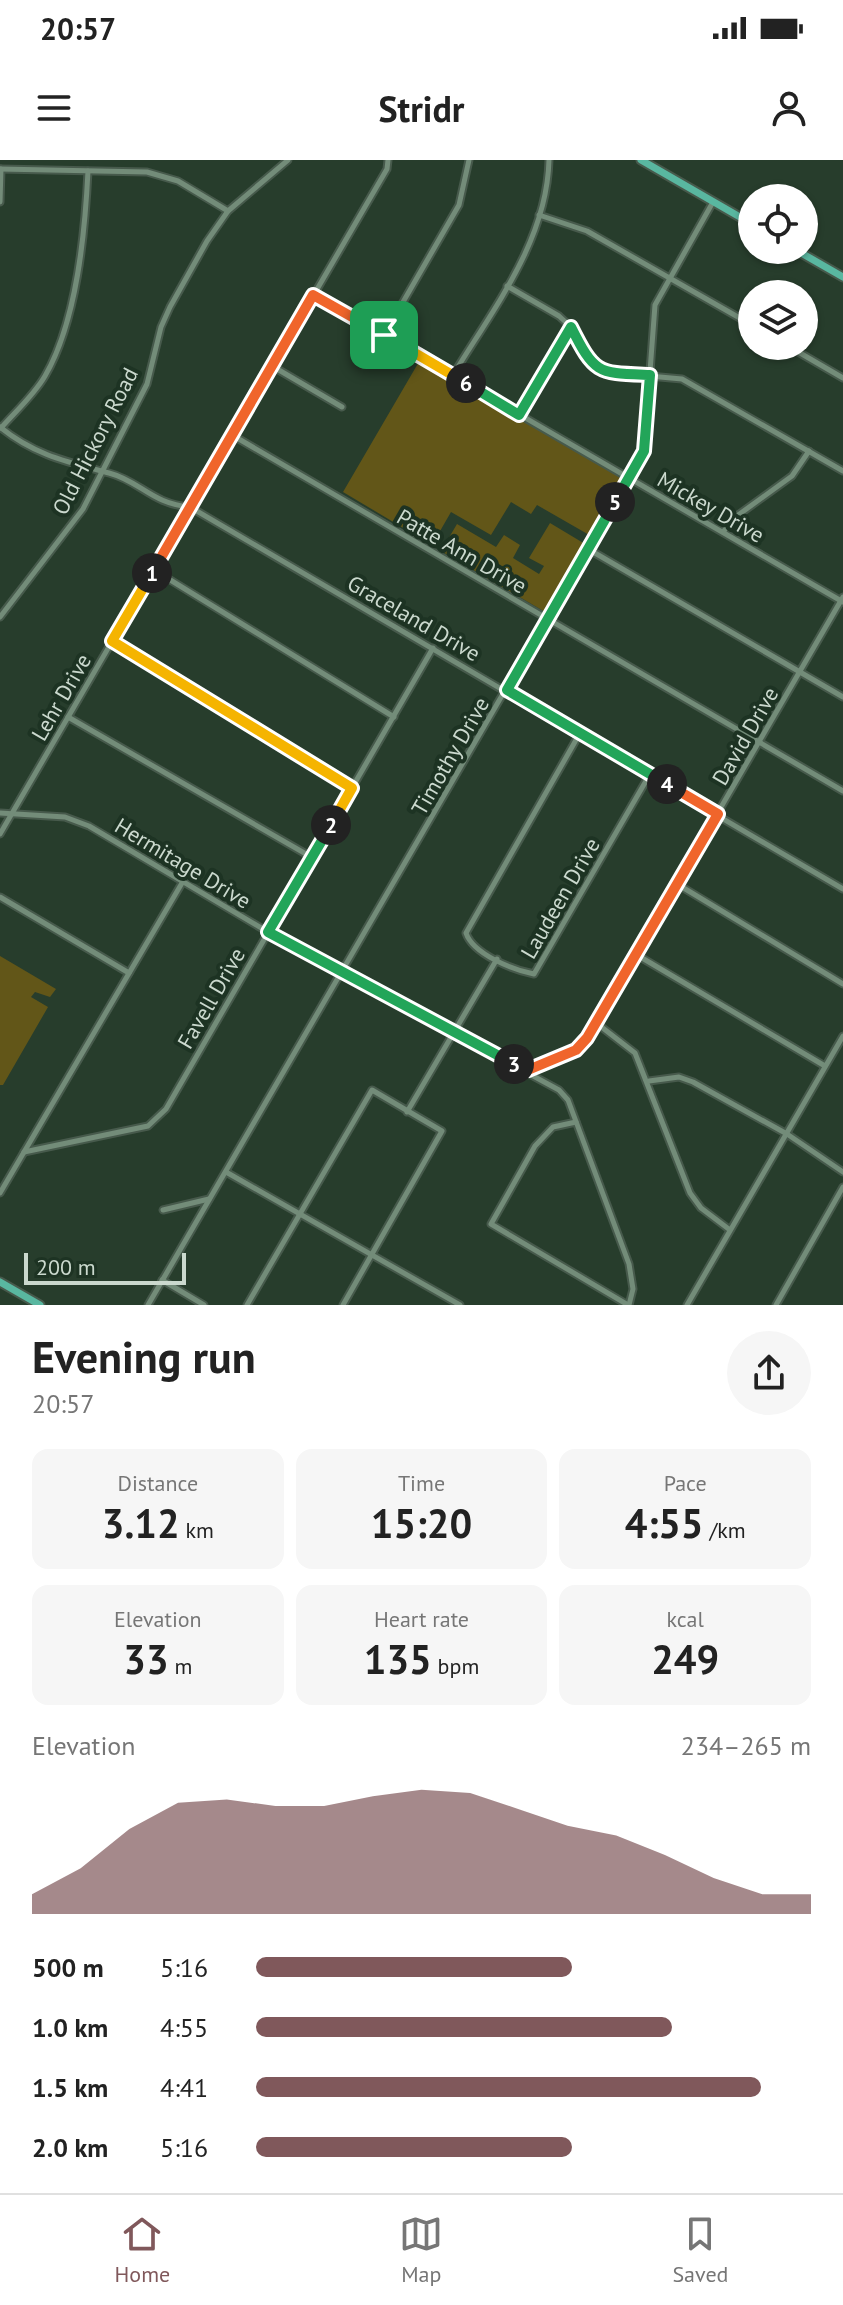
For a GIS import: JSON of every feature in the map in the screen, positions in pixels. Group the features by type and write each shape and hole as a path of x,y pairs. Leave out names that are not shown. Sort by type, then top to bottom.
{"main road":[{"path":"641,160 738,216"},
{"path":"818,263 843,277"},
{"path":"0,1282 40,1305"}],"street":[{"name":"Old Hickory Road","path":"0,617 83,509 147,384 161,327 170,307 228,211 288,160"},
{"name":"Lehr Drive","path":"0,834 387,169 388,160"},
{"path":"384,335 459,205 469,160"},
{"path":"453,375 530,245 549,160"},
{"path":"0,202 0,169 88,171 164,175 228,211"},
{"path":"0,427 45,375 54,354 75,291 86,230 88,171"},
{"name":"Timothy Drive","path":"148,1305 644,451 655,305 713,202"},
{"path":"539,215 587,231 738,317"},
{"path":"507,286 559,316 571,327 590,362 605,372 682,379 843,471"},
{"name":"Mickey Drive","path":"313,295 842,600"},
{"path":"519,415 571,327"},
{"path":"812,360 843,378"},
{"path":"272,366 342,407"},
{"name":"Graceland Drive","path":"0,427 20,443 58,461 112,473 167,505 190,507 843,889"},
{"name":"Patte Ann Drive","path":"232,435 843,791"},
{"path":"723,532 734,518 792,476 809,451"},
{"path":"588,549 843,697"},
{"path":"154,570 394,717"},
{"name":"David Drive","path":"528,1070 576,1050 595,1022 637,955 842,600"},
{"path":"112,641 352,788"},
{"name":"Favell Drive","path":"24,1152 148,1126 166,1109 433,648"},
{"path":"68,717 313,858"},
{"path":"497,959 469,942 466,933 580,733"},
{"name":"Laudeen Drive","path":"407,1112 497,959 518,971 534,974 650,774"},
{"name":"Hermitage Drive","path":"0,813 65,817 89,826 268,932 453,1034 528,1070 559,1090 576,1122 629,1264 633,1289 628,1305"},
{"path":"0,1193 182,883"},
{"path":"677,884 843,984"},
{"path":"0,897 129,973"},
{"path":"637,955 825,1066"},
{"path":"595,1022 635,1053 649,1081 690,1193 701,1208 730,1230"},
{"path":"687,1305 843,1036"},
{"path":"649,1081 679,1077 693,1082 787,1134 843,1172"},
{"path":"247,1305 372,1090 442,1131 343,1305"},
{"path":"576,1122 553,1127 535,1146 491,1224 628,1305"},
{"path":"226,1172 460,1305"},
{"path":"776,1305 843,1187"},
{"path":"163,1210 210,1199"},
{"path":"162,1280 204,1305"}],"shaded area":[{"path":"420,360 624,479 591,536 537,505 531,514 511,502 491,535 451,512 432,545 343,492"},
{"path":"550,523 585,544 545,612 441,551 457,524 496,547 504,535 520,545 513,558 539,574 544,566 529,558"},
{"path":"0,956 56,989 50,997 35,992 31,997 48,1007 3,1085 0,1085"}],"route":[{"path":"313,295 384,335 519,415 571,327 590,362 605,372 650,375 644,451 507,690 718,814 587,1038 576,1050 528,1070 453,1034 268,932 352,788 112,641 313,295"}]}
